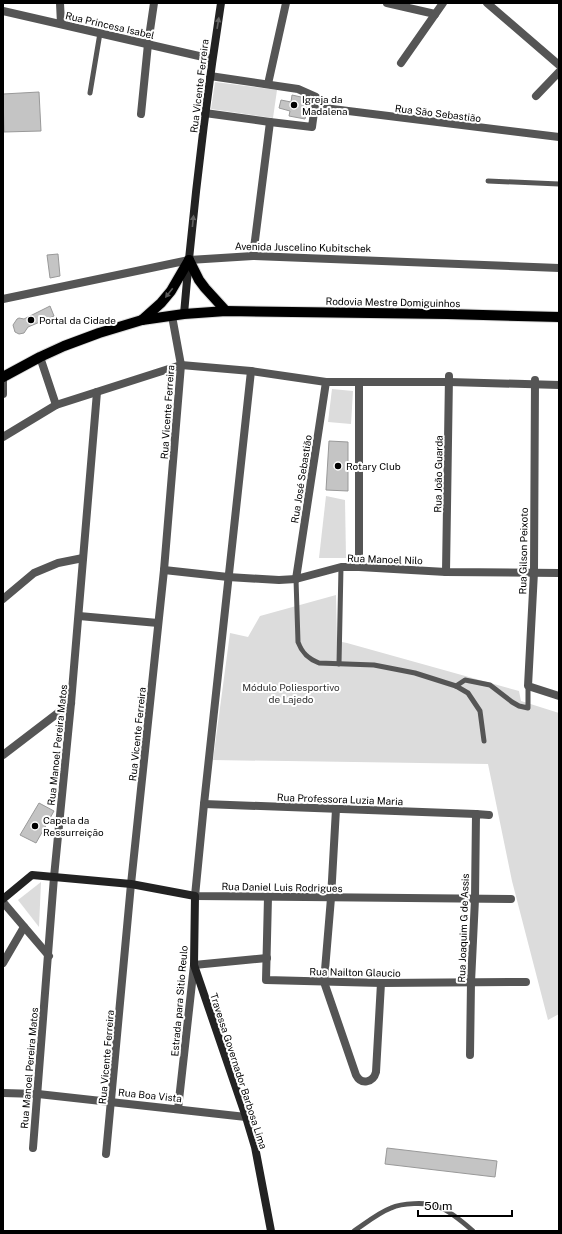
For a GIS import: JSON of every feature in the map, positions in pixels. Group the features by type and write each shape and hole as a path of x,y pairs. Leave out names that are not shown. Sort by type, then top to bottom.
{"main road":[{"path":"189,260 199,280 226,311"},
{"path":"142,320 161,303 171,291 189,260"},
{"path":"3,377 64,346 99,333 142,320 184,314 226,311"},
{"name":"Rodovia Mestre Domiguinhos","path":"226,311 559,317"}],"street":[{"path":"60,3 61,24"},
{"path":"141,114 154,3"},
{"name":"Rua Vicente Ferreira","path":"184,314 205,113 221,3"},
{"path":"268,84 286,3"},
{"path":"387,3 435,14"},
{"path":"401,63 443,3"},
{"path":"487,3 559,65"},
{"name":"Rua Princesa Isabel","path":"3,11 212,58"},
{"path":"536,96 559,72"},
{"path":"205,113 312,127 316,107 316,97 298,89 210,76"},
{"name":"Rua São Sebastião","path":"316,107 559,137"},
{"path":"253,256 270,122"},
{"name":"Avenida Juscelino Kubitschek","path":"3,299 189,260 253,256 559,268"},
{"name":"Rua Vicente Ferreira","path":"106,1154 131,884 164,570 181,365 172,316"},
{"path":"40,357 56,405"},
{"path":"3,437 56,405 181,365 250,371 326,382 449,379 535,381 559,385"},
{"path":"195,896 250,371"},
{"path":"3,377 3,394"},
{"name":"Rua João Guarda","path":"446,572 449,379"},
{"name":"Rua Gilson Peixoto","path":"528,686 534,572 535,381"},
{"name":"Rua José Sebastião","path":"296,579 326,382"},
{"path":"359,382 359,567"},
{"name":"Rua Manoel Pereira Matos","path":"33,1148 54,877 79,616 97,392"},
{"path":"3,599 34,573 58,563 84,558"},
{"name":"Rua Manoel Nilo","path":"164,570 228,577 279,580 296,579 341,568 359,567 446,572 559,573"},
{"path":"79,616 158,623"},
{"path":"528,686 559,696"},
{"path":"3,755 71,703"},
{"name":"Rua Professora Luzia Maria","path":"204,804 476,814"},
{"path":"336,809 324,982 356,1075 360,1080 366,1082 373,1079 376,1072 381,983"},
{"path":"476,814 489,815"},
{"name":"Rua Joaquim G de Assis","path":"470,1055 476,814"},
{"name":"Rua Daniel Luis Rodrigues","path":"3,901 32,875 131,884 195,896 511,899"},
{"name":"Estrada para Sitio Reulo","path":"178,1109 194,965 195,896"},
{"name":"Rua Nailton Glaucio","path":"268,896 266,980 381,983 526,982"},
{"path":"3,901 48,956"},
{"path":"3,963 24,927"},
{"path":"194,965 267,958"},
{"name":"Travessa Governador Barbosa Lima","path":"194,965 255,1147 271,1231"},
{"name":"Rua Boa Vista","path":"3,1093 38,1094 112,1101 246,1117"}],"lane":[{"path":"90,93 100,33"},
{"path":"488,181 559,184"},
{"path":"339,664 341,568"},
{"path":"296,579 298,642 305,655 319,663 374,665 415,673 456,686 468,693 480,711 484,741"},
{"path":"456,686 465,680 490,685 512,702 519,706 528,708 528,686"},
{"path":"354,1231 380,1213 404,1204 437,1206 462,1221 473,1231"}],"green space":[{"path":"215,82 277,90 273,118 211,109"},
{"path":"332,389 353,391 351,424 328,422"},
{"path":"326,496 345,500 346,558 319,558"},
{"name":"Módulo Poliesportivo de Lajedo","path":"336,595 337,641 519,691 521,701 559,713 559,1014 548,1020 512,881 488,764 213,760 230,633 248,637 260,616"},
{"path":"41,882 39,927 18,900"}],"building":[{"path":"39,92 41,131 4,132 3,94"},
{"name":"Igreja da Madalena","path":"292,95 310,99 305,119 289,116 290,111 279,108 281,100 291,102"},
{"path":"58,254 60,276 50,278 47,255"},
{"name":"Portal da Cidade","path":"50,306 54,316 28,327 24,333 19,334 15,332 13,325 17,319 24,319"},
{"name":"Rotary Club","path":"329,441 348,442 348,491 326,490"},
{"name":"Capela da Ressurreição","path":"39,803 54,811 36,843 20,835"},
{"path":"387,1148 497,1161 495,1177 385,1164"}],"place":[{"name":"Igreja da Madalena","path":"294,105"},
{"name":"Portal da Cidade","path":"31,320"},
{"name":"Rotary Club","path":"338,466"},
{"name":"Capela da Ressurreição","path":"35,826"}]}
